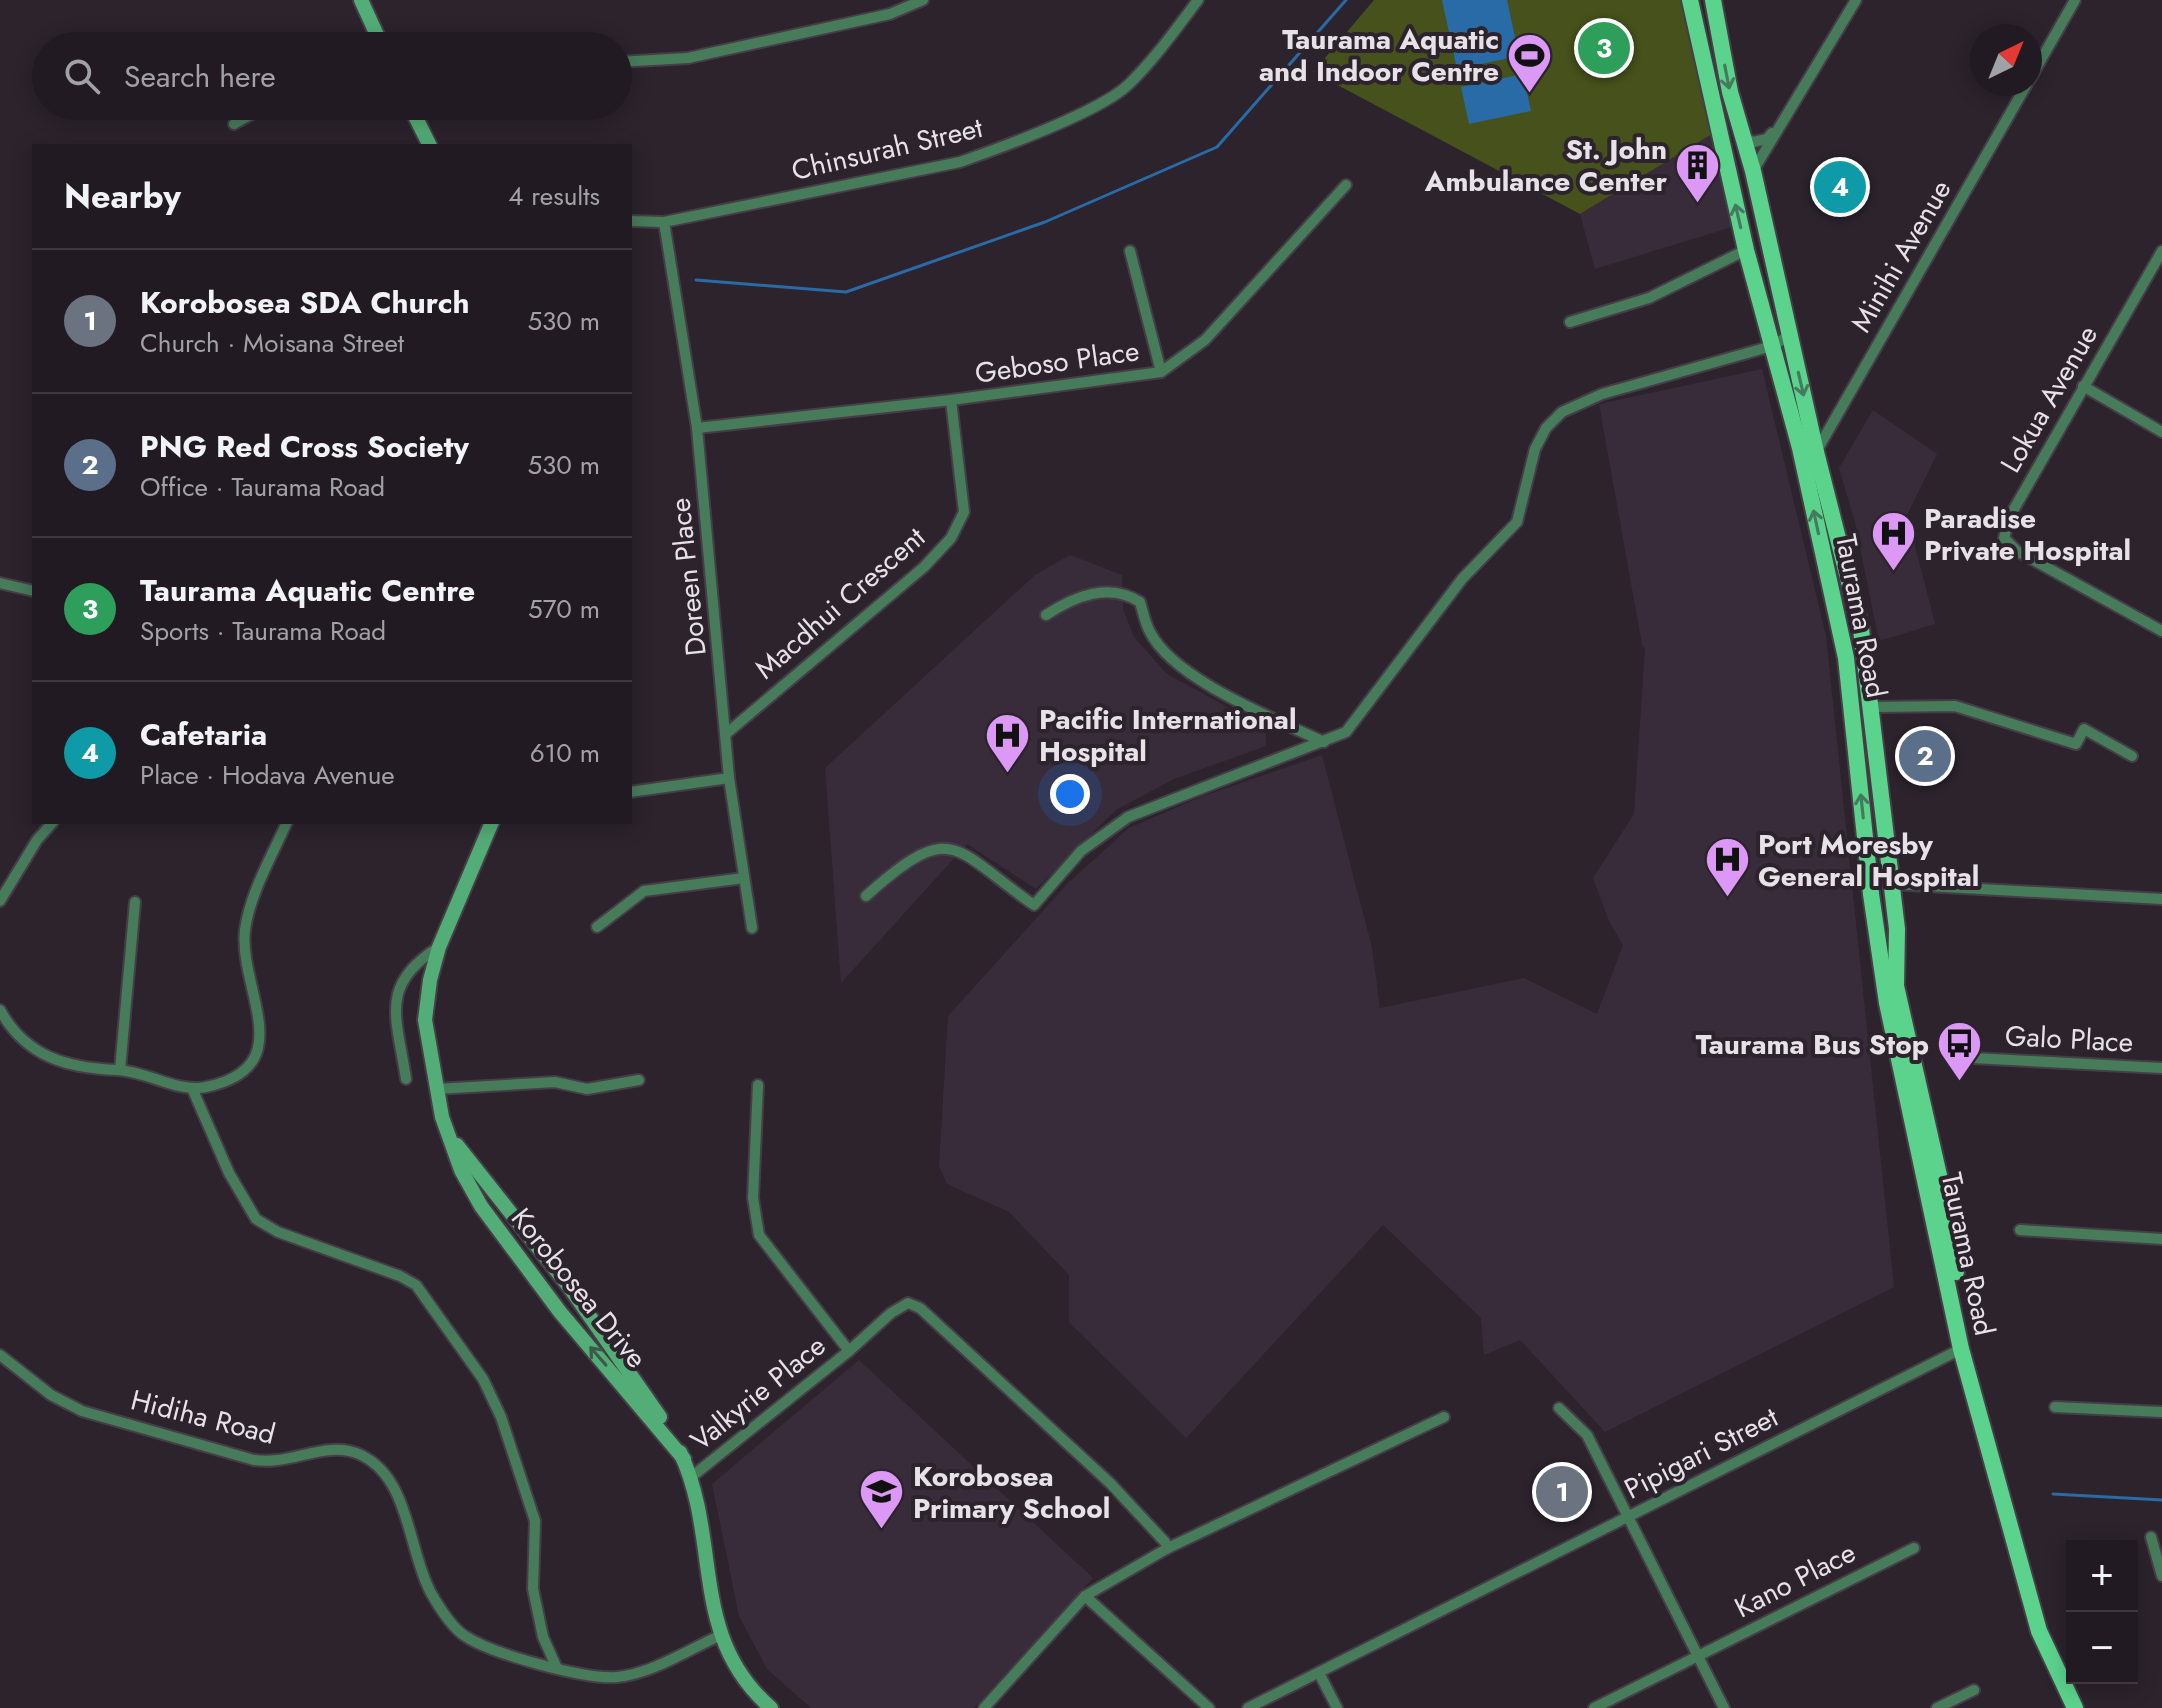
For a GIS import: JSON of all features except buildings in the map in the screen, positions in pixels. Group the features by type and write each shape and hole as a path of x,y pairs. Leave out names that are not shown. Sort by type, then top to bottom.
{"main road":[{"path":"361,0 376,32"},
{"name":"Taurama Road","path":"1690,0 1746,250 1800,448 1846,658 1871,894 1887,1003 1961,1349 2039,1631 2075,1708"},
{"name":"Taurama Road","path":"1713,0 1730,92 1754,176 1816,452 1861,629 1873,707 1897,929 1896,986 1943,1193 1967,1336 2046,1619 2064,1675 2085,1708"},
{"path":"417,120 429,144"},
{"path":"1731,186 1754,176"},
{"name":"Korobosea Drive","path":"491,824 439,947 430,980 425,1020 436,1089 451,1139 469,1187 501,1235 560,1312 684,1459"},
{"name":"Korobosea Drive","path":"451,1139 570,1288 655,1410 684,1459 719,1636 745,1681 771,1708"}],"street":[{"path":"632,61 688,58 890,14 923,0"},
{"name":"Chinsurah Street","path":"632,221 664,222 960,162 991,151 1110,99 1140,73 1198,0"},
{"path":"1754,176 1779,128 1856,0"},
{"path":"2042,58 2075,0"},
{"name":"Minihi Avenue","path":"1816,452 2020,96"},
{"path":"234,124 241,120"},
{"path":"1743,137 1747,141 1759,141 1779,128"},
{"name":"Geboso Place","path":"697,428 951,400 1161,372 1205,340 1346,185"},
{"name":"Doreen Place","path":"664,222 697,428 729,778 752,928"},
{"path":"1570,322 1649,298 1746,250"},
{"path":"1130,251 1161,372"},
{"name":"Lokua Avenue","path":"2162,251 2010,516 2004,538 2017,551 2162,631"},
{"path":"866,896 911,859 951,848 978,859 1034,905 1081,851 1128,817 1346,732 1462,579 1517,522 1535,449 1546,428 1562,412 1602,394 1772,346 1790,335"},
{"path":"2083,386 2162,432"},
{"name":"Macdhui Crescent","path":"727,733 924,567 951,538 964,512 951,400"},
{"path":"0,583 32,591"},
{"path":"1046,615 1074,597 1125,593 1140,602 1150,634 1178,662 1221,693 1324,742"},
{"path":"1873,707 1955,706 2076,744 2084,729 2132,756"},
{"path":"632,792 729,778"},
{"path":"0,901 37,840 51,824"},
{"path":"0,1010 11,1029 55,1062 99,1070 120,1070 192,1088 207,1087 235,1075 250,1065 259,1049 259,1009 244,950 245,927 286,824"},
{"path":"597,927 644,891 744,878"},
{"path":"1892,884 2162,899"},
{"path":"120,1070 135,902"},
{"path":"406,1079 395,994 416,961 439,947"},
{"name":"Galo Place","path":"1973,1058 2162,1068"},
{"path":"436,1089 555,1082 587,1089 639,1080"},
{"name":"Valkyrie Place","path":"690,1478 849,1351 759,1235 753,1198 758,1085"},
{"path":"192,1088 229,1173 256,1219 278,1232 400,1276 422,1292 494,1400 535,1521 533,1589 543,1637 556,1666"},
{"path":"2020,1230 2162,1239"},
{"path":"849,1351 891,1313 908,1303 920,1308 1110,1483 1168,1548"},
{"name":"Pipigari Street","path":"1248,1708 1961,1349"},
{"name":"Hidiha Road","path":"0,1355 51,1395 82,1411 254,1460 283,1461 337,1449 362,1456 384,1474 397,1496 426,1582 449,1620 464,1636 492,1648 615,1678 634,1674 719,1636"},
{"path":"2055,1407 2162,1412"},
{"path":"1559,1408 1587,1435 1724,1708"},
{"path":"984,1708 1085,1596 1168,1548 1444,1417"},
{"path":"2151,1537 2162,1576"},
{"name":"Kano Place","path":"1594,1708 1914,1548"},
{"path":"1085,1596 1209,1708"},
{"path":"1319,1673 1337,1708"},
{"path":"1937,1708 1974,1690"}],"shaded area":[{"path":"1712,134 1732,227 1595,269 1580,214"},
{"path":"1762,369 1826,636 1894,1287 1605,1432 1520,1340 1484,1355 1481,1318 1383,1225 1186,1438 1069,1322 1069,1275 1009,1212 947,1184 939,1166 948,1016 1069,882 1129,828 1203,796 1322,755 1372,948 1380,1008 1524,978 1597,1014 1623,945 1609,921 1593,878 1634,814 1645,648 1599,404"},
{"name":"Paradise Private Hospital","path":"1873,410 1937,454 1907,515 1935,624 1879,641 1855,522 1839,468"},
{"name":"Pacific International Hospital","path":"1070,555 1122,575 1123,609 1134,637 1167,674 1266,728 1266,746 1174,779 1116,810 1036,889 967,844 841,983 825,768 1035,575"},
{"name":"Korobosea Primary School","path":"859,1360 1093,1578 974,1708 811,1708 767,1669 739,1616 712,1484"}],"green space":[{"name":"Taurama Aquatic and Indoor Centre","path":"1374,0 1682,0 1712,134 1580,214 1313,72"}],"water":[{"path":"1442,0 1507,0 1519,56 1457,69"},
{"path":"1523,74 1531,111 1469,124 1461,87"}],"waterway":[{"path":"696,280 846,292 1045,222 1217,147 1346,0"},
{"path":"2053,1494 2162,1500"}],"place":[{"name":"Taurama Aquatic Centre","path":"1604,48"},
{"name":"Taurama Aquatic and Indoor Centre","path":"1530,94"},
{"name":"Cafetaria","path":"1840,187"},
{"name":"St. John Ambulance Center","path":"1698,204"},
{"name":"Paradise Private Hospital","path":"1893,573"},
{"name":"PNG Red Cross Society","path":"1925,756"},
{"name":"Pacific International Hospital","path":"1008,774"},
{"name":"Port Moresby General Hospital","path":"1727,899"},
{"name":"Taurama Bus Stop","path":"1960,1083"},
{"name":"Korobosea SDA Church","path":"1562,1492"},
{"name":"Korobosea Primary School","path":"882,1531"}]}
